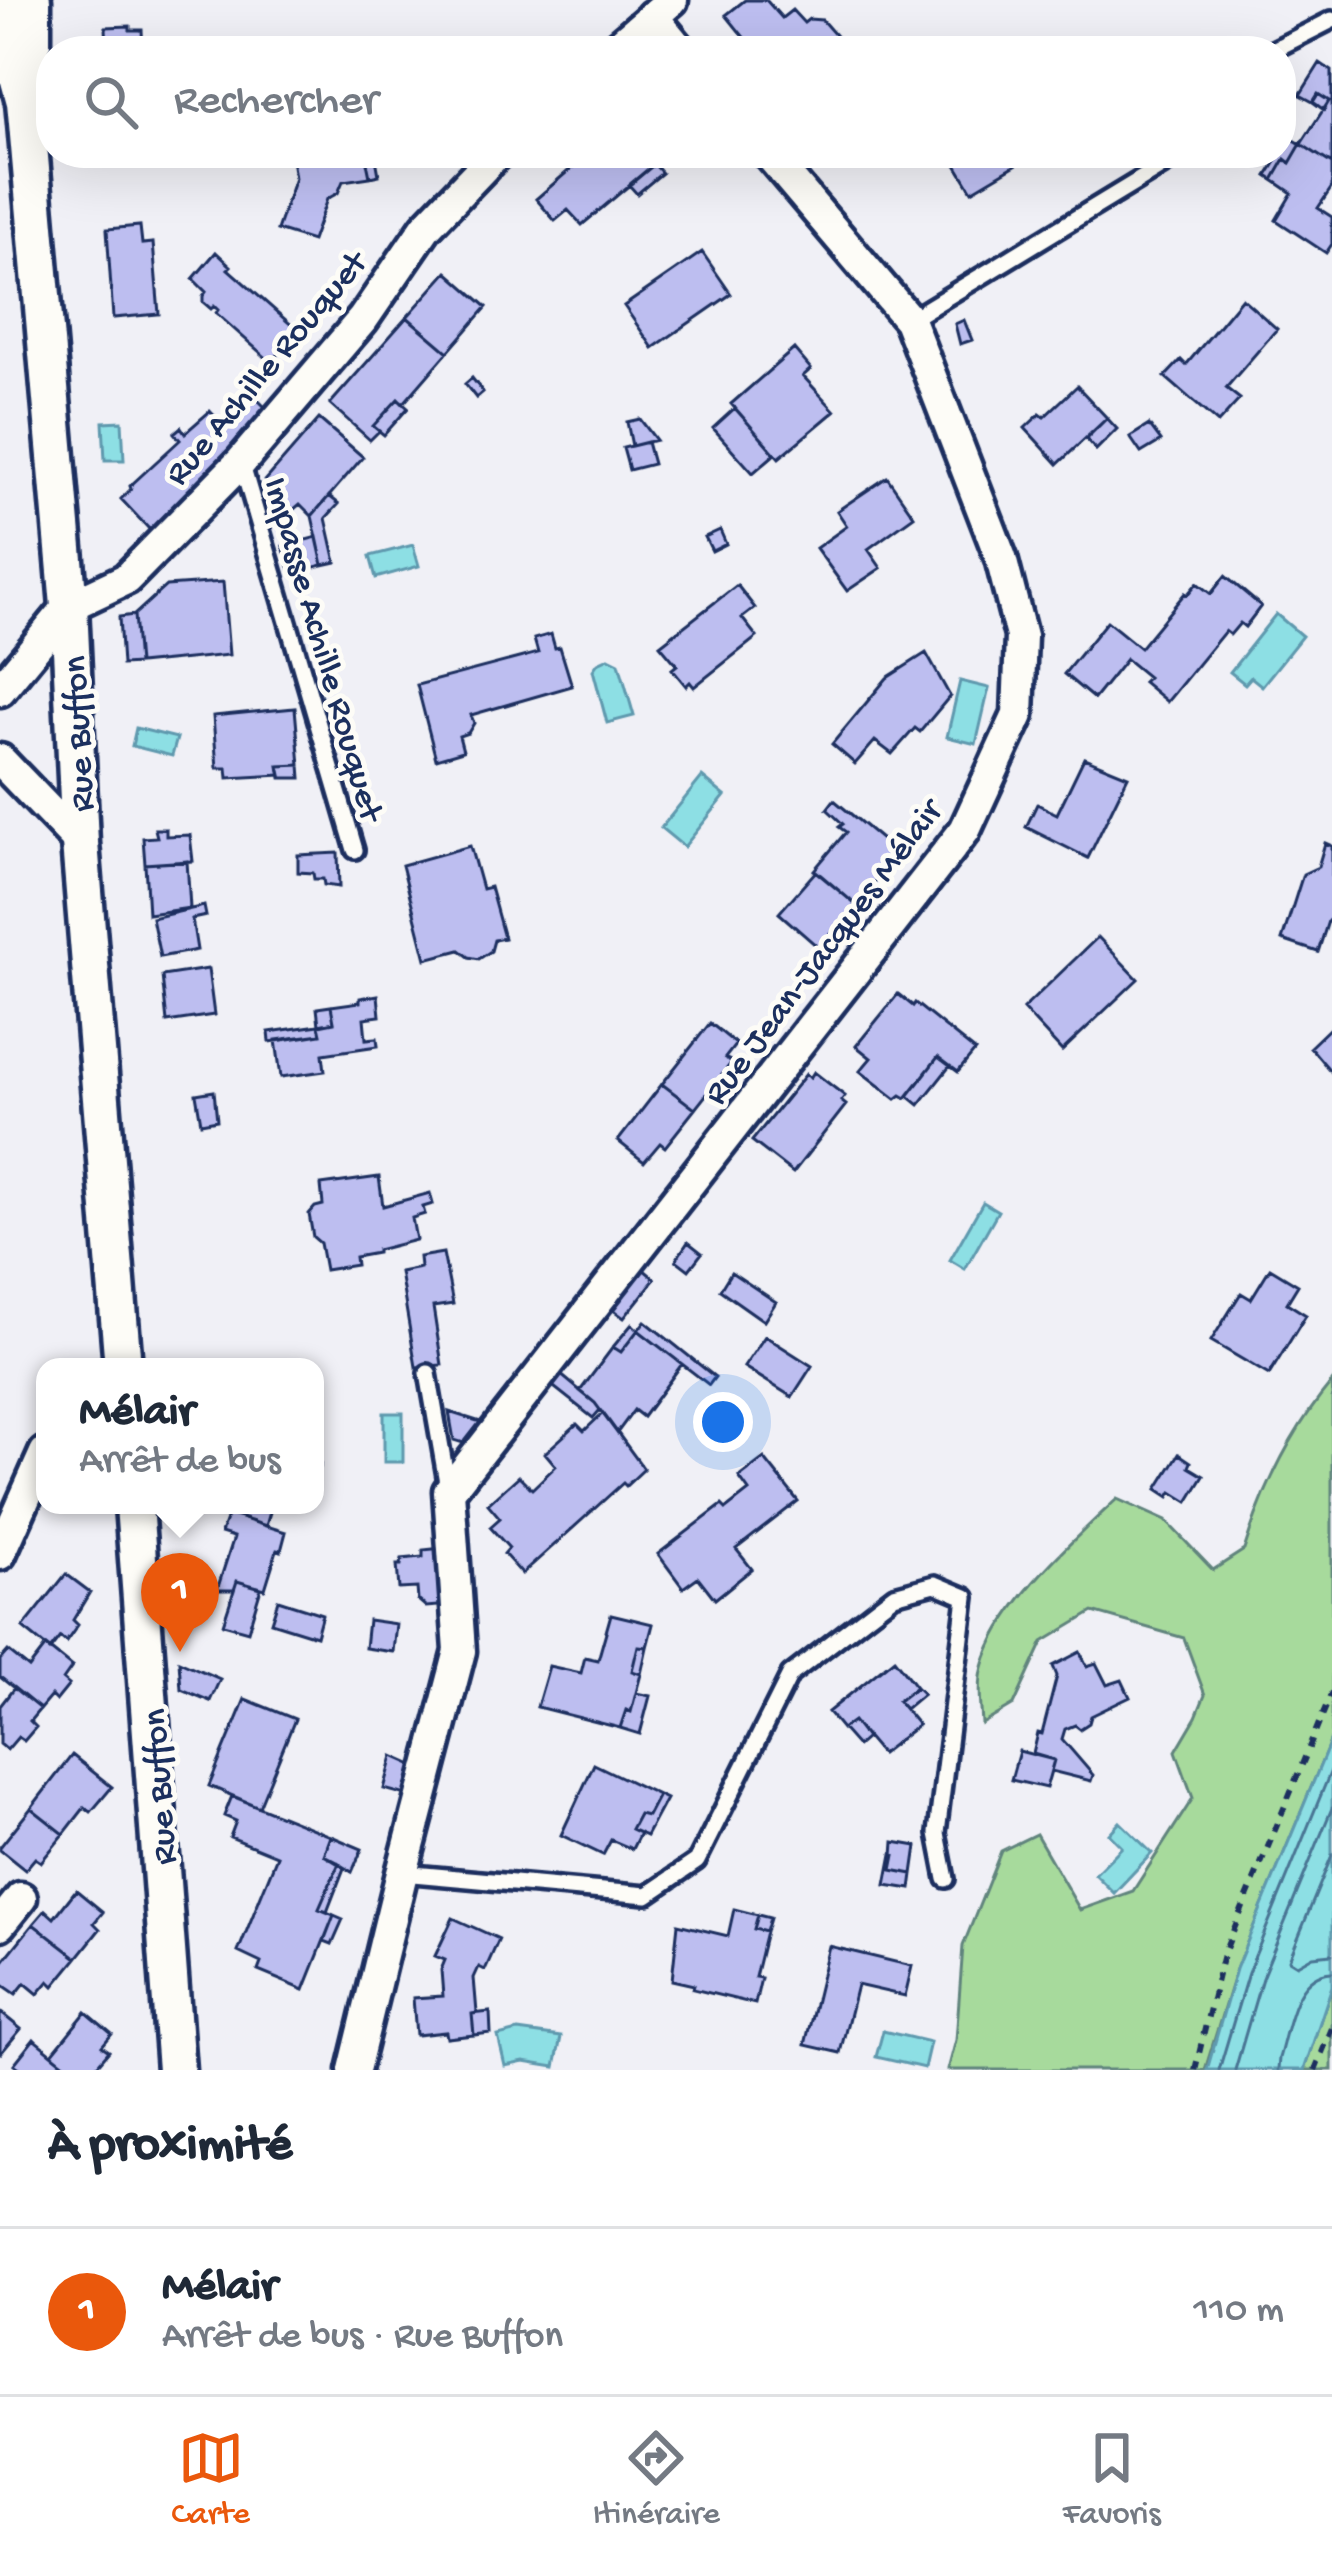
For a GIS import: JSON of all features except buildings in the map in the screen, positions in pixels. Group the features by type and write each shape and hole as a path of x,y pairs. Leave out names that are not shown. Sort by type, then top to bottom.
{"street":[{"name":"Rue Buffon","path":"3,0 8,44 25,102 69,605 80,843 119,1358"},
{"name":"Rue Buffon","path":"25,102 32,0"},
{"path":"629,36 662,8 674,36"},
{"name":"Rue Achille Rouquet","path":"69,605 126,579 241,462 363,319 426,227 483,168"},
{"name":"Rue Jean-Jacques Mélair","path":"449,1491 965,830 1018,715 1021,636 1001,558 908,320 781,168"},
{"path":"0,690 69,605"},
{"path":"0,760 80,843"},
{"path":"0,1554 36,1473"},
{"path":"354,2070 460,1652 449,1491"},
{"name":"Rue Buffon","path":"135,1514 176,2070"},
{"path":"0,1924 21,1898"}],"lane":[{"path":"1296,38 1332,20"},
{"path":"908,320 1159,168"},
{"name":"Impasse Achille Rouquet","path":"241,462 355,850"},
{"path":"428,1373 449,1491"},
{"path":"402,1873 647,1895 697,1861 790,1675 894,1595 935,1584 966,1597 937,1834 946,1879"}],"path":[{"path":"1195,2070 1222,1958 1332,1692"},
{"path":"1315,2070 1332,2028"}],"green space":[{"path":"1332,1382 1332,1737 1236,1969 1205,2070 948,2070 956,2040 963,1946 1001,1851 1036,1834 1080,1910 1133,1891 1193,1798 1176,1751 1205,1695 1184,1638 1093,1612 1043,1642 1014,1705 982,1724 981,1674 991,1644 1039,1576 1117,1499 1166,1521 1213,1570 1244,1550 1280,1462"},
{"path":"1332,1986 1332,2070 1304,2070"}],"water":[{"path":"122,421 124,460 105,460 103,422"},
{"path":"413,545 419,566 376,578 370,556"},
{"path":"1276,614 1302,636 1262,686 1251,677 1245,684 1230,672"},
{"path":"609,658 619,663 634,716 607,723 593,670"},
{"path":"960,681 989,688 976,744 947,737"},
{"path":"136,728 177,738 172,756 132,746"},
{"path":"702,777 725,796 684,847 661,828"},
{"path":"983,1202 998,1211 965,1269 950,1260"},
{"path":"384,1413 403,1413 403,1462 384,1462"},
{"path":"1332,1737 1332,1986 1304,2070 1207,2070 1236,1969"},
{"path":"1120,1822 1152,1853 1114,1893 1095,1874 1122,1847 1109,1834"},
{"path":"518,2031 561,2037 555,2067 524,2062 505,2066 498,2036"},
{"path":"883,2031 930,2042 924,2068 876,2057"}],"place":[{"name":"Mélair","path":"180,1652"}]}
